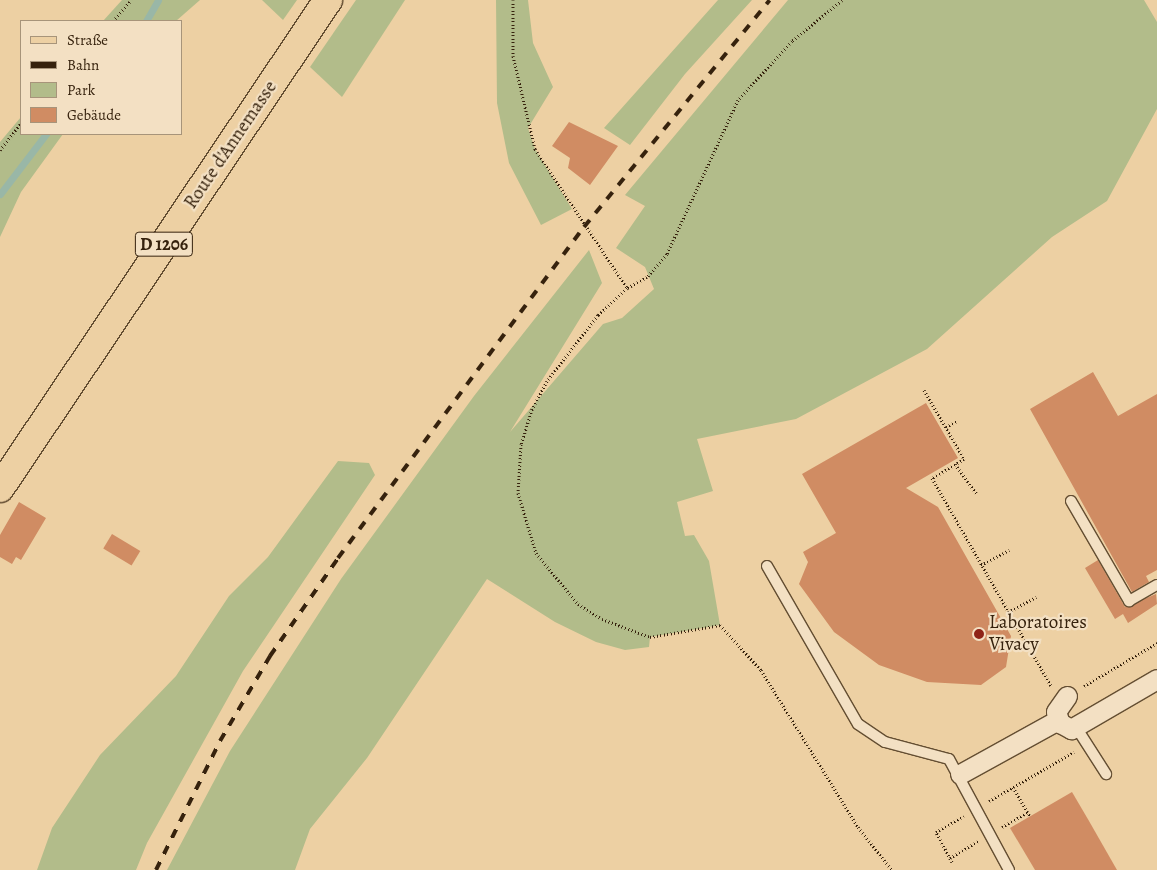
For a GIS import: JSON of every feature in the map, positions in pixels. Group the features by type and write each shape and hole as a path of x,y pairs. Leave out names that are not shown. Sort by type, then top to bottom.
{"main road":[{"name":"Route d'Annemasse","path":"0,488 328,0"}],"street":[{"path":"960,774 1062,706 1067,728 1076,727 1157,679"}],"lane":[{"path":"1071,501 1128,601 1157,585"},
{"path":"767,566 863,730 885,742 938,753 960,774 974,810 1009,870"},
{"path":"1076,727 1106,774"}],"path":[{"path":"114,20 131,0"},
{"path":"512,0 513,56 535,149 626,288"},
{"path":"842,0 792,42 738,100 717,137 678,237 658,266 626,288 572,346 532,409 522,444 518,493 536,553 578,604 630,632 650,637 720,625 761,670 858,827 892,870"},
{"path":"0,150 20,124"},
{"path":"924,390 964,459 932,478 1062,706 1157,643"},
{"path":"946,427 957,420"},
{"path":"955,464 977,494"},
{"path":"981,565 1009,550"},
{"path":"1008,612 1036,597"},
{"path":"952,862 936,832 1087,744"},
{"path":"1013,787 1030,816"}],"green space":[{"path":"122,0 200,0 177,20 104,20"},
{"path":"262,0 297,0 283,20"},
{"path":"356,0 405,0 342,97 310,67"},
{"path":"496,0 528,0 533,43 553,87 528,128 535,149 572,209 541,225 509,163 497,103"},
{"path":"718,0 752,0 685,74 630,145 604,128"},
{"path":"788,0 1144,0 1157,22 1157,109 1107,201 1052,237 927,349 796,419 697,439 713,491 677,502 685,536 694,535 709,561 720,625 650,637 649,647 625,650 596,642 555,622 487,579 367,758 310,829 295,870 167,870 230,751 341,579 474,396 589,250 602,283 510,432 603,324 622,318 654,289 645,267 616,248 645,206 625,195"},
{"path":"20,118 20,135 62,135 21,192 0,237 0,142"},
{"path":"338,461 369,463 375,475 243,671 147,843 136,870 37,870 52,828 100,755 176,676 229,596 268,557"}],"building":[{"path":"569,122 618,146 590,185 568,168 570,158 552,146"},
{"path":"1093,372 1118,416 1157,394 1157,570 1146,576 1149,582 1132,592 1030,409"},
{"path":"926,403 958,458 906,488 938,507 1011,636 1006,667 981,685 927,682 879,665 834,632 799,584 808,562 803,552 836,533 802,474"},
{"path":"19,502 46,518 21,560 16,557 12,564 0,557 0,535"},
{"path":"112,534 140,551 132,566 103,549"},
{"path":"1098,560 1125,607 1156,594 1157,604 1128,623 1123,614 1115,619 1085,568"},
{"path":"1072,792 1117,870 1035,870 1010,828"}],"waterway":[{"path":"147,20 158,0"},
{"path":"0,194 45,135"}],"railway":[{"path":"156,870 220,741 270,656 338,558 584,227 770,0"}],"place":[{"name":"Laboratoires Vivacy","path":"979,634"}]}
